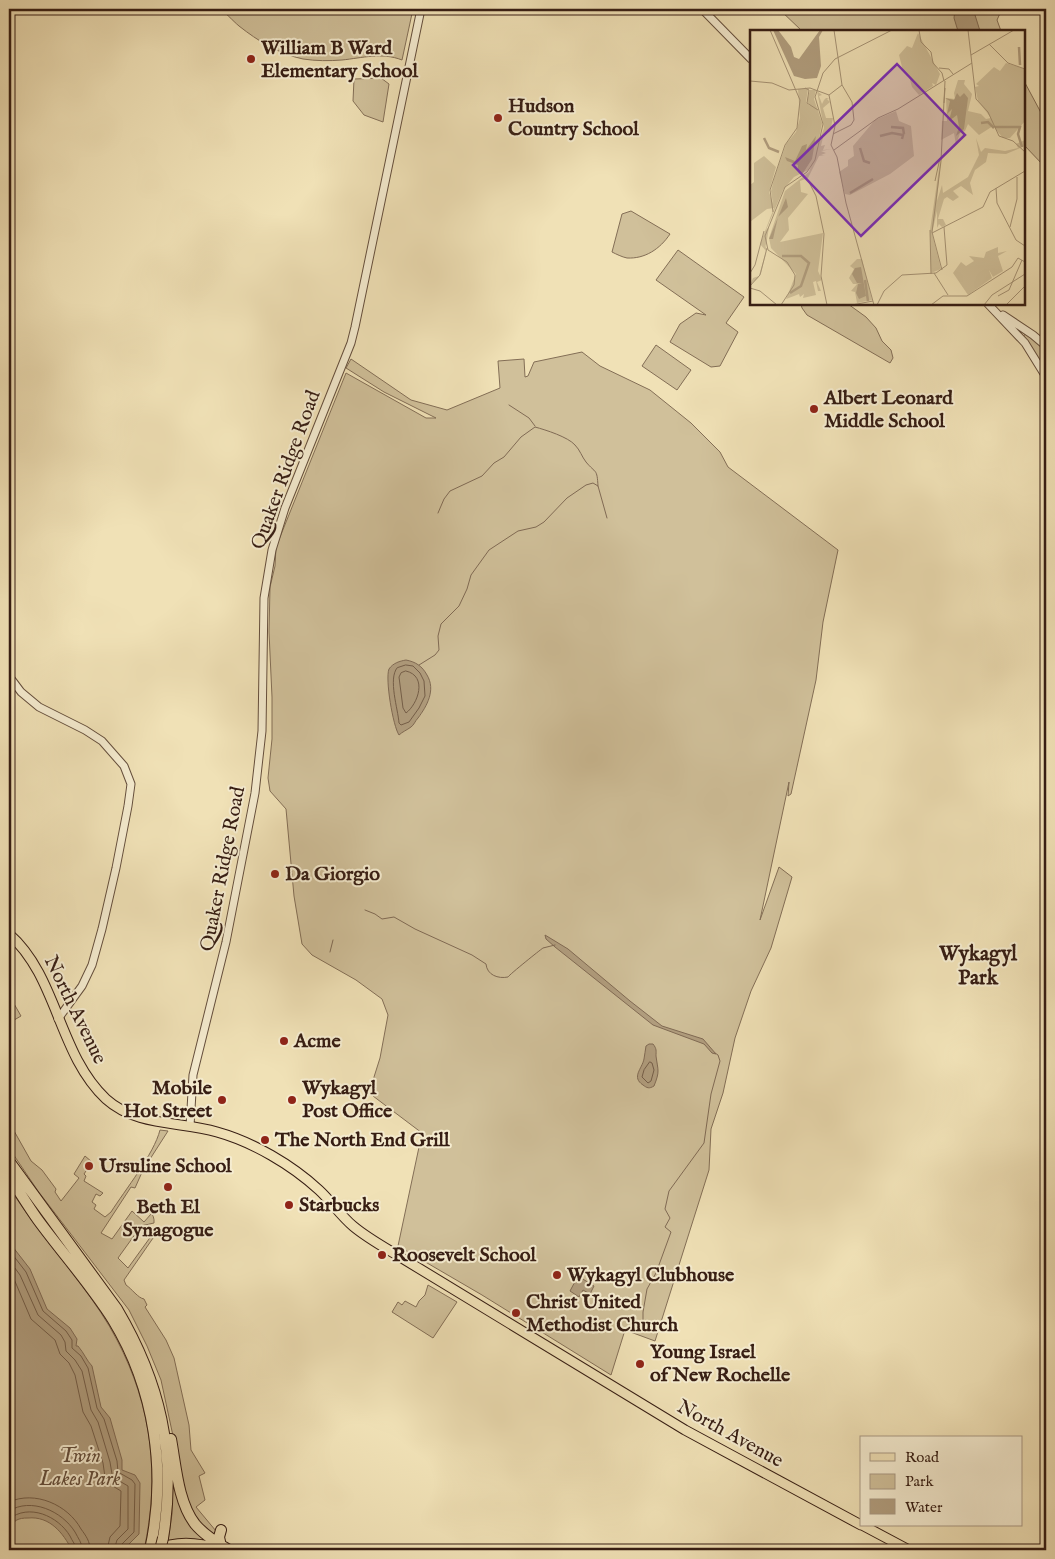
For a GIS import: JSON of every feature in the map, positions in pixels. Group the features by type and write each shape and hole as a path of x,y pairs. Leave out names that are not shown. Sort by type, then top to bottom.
{"highway":[{"path":"9,1161 117,1309 142,1355 165,1419 171,1438 180,1487 188,1511 199,1528 223,1549"},
{"path":"9,1176 38,1220 104,1306 122,1337 137,1370 150,1412 157,1456 157,1502 152,1548 189,1543 223,1549"},
{"path":"158,1401 168,1471 168,1498 160,1550"},
{"path":"221,1530 219,1537 223,1549"}],"main road":[{"name":"North Avenue","path":"9,934 19,944 34,965 82,1068 94,1086 123,1111 144,1119 218,1132 289,1166 304,1176 354,1226 397,1255 685,1430 860,1524"},
{"name":"North Avenue","path":"864,1526 909,1550"}],"street":[{"name":"Quaker Ridge Road","path":"190,1126 193,1075 226,942 255,792 262,744 264,598 272,550 285,508 351,343 397,131 421,9"},
{"path":"702,9 750,58"},
{"path":"989,305 1020,338 1046,377"},
{"path":"996,311 1046,346"},
{"path":"1020,338 1022,333 1027,331"},
{"path":"9,676 21,692 39,707 85,730 102,742 117,757 127,772 131,784 102,929 87,977 58,1018"}],"green space":[{"path":"220,9 413,9 402,60 380,56 327,61 303,59 277,50 246,32"},
{"path":"779,9 1002,9 997,20 1001,30 801,30"},
{"path":"381,78 389,84 383,122 364,115 353,101 354,79"},
{"path":"1025,83 1046,122 1046,164 1044,166 1025,146"},
{"path":"631,211 670,234 652,252 640,257 627,258 612,252 622,214"},
{"path":"678,250 744,297 726,323 738,332 720,366 711,367 670,342 680,324 696,313 706,315 656,280"},
{"path":"801,305 849,305 866,317 876,328 882,341 891,350 893,358 890,363 807,315"},
{"path":"1026,333 1046,349 1046,372 1023,337"},
{"path":"656,345 691,370 677,390 642,366"},
{"path":"582,352 600,366 650,390 691,423 720,452 728,467 838,550 823,622 816,680 791,794 788,796 789,782 760,920 779,867 792,877 771,948 751,991 735,1038 723,1093 711,1129 709,1170 655,1341 625,1330 611,1375 482,1295 398,1246 422,1133 373,1096 374,1077 380,1058 388,1015 382,999 356,980 312,955 302,944 294,896 286,809 270,791 268,778 272,739 269,632 270,587 275,566 276,547 346,373 426,418 436,418 384,392 346,368 351,359 411,400 447,410 500,388 498,361 524,359 525,377 528,376 534,362"},
{"path":"9,995 21,1016 9,1023"},
{"path":"9,1122 31,1161 42,1170 56,1189 55,1192 61,1201 79,1178 74,1174 85,1156 92,1162 84,1174 86,1176 84,1181 103,1193 100,1196 96,1194 92,1202 96,1205 94,1209 105,1217 111,1212 146,1161 160,1130 168,1131 143,1170 135,1188 131,1187 101,1233 112,1239 132,1211 144,1222 151,1214 140,1205 150,1212 153,1217 154,1223 141,1226 118,1258 128,1268 157,1228 160,1228 124,1280 126,1285 144,1299 147,1305 145,1307 166,1340 174,1358 189,1425 191,1450 205,1473 199,1476 205,1500 196,1507 216,1531 213,1534 193,1516 187,1501 161,1380 147,1346 129,1310 38,1191 11,1151 9,1147"},
{"name":"Twin Lakes Park","path":"9,1188 33,1223 101,1312 129,1365 145,1416 150,1442 151,1495 144,1550 9,1550"},
{"path":"428,1285 457,1302 433,1338 392,1312 398,1302 402,1305 405,1301 416,1307 425,1295"},
{"path":"173,1480 179,1497 211,1542 168,1541 172,1514"}],"water":[{"path":"955,9 978,9 975,15 980,30 958,30 954,18"},
{"path":"406,660 416,663 423,669 431,686 429,698 413,725 399,735 390,702 388,674 392,665"},
{"path":"545,935 568,949 662,1026 703,1039 716,1054 712,1053 704,1044 653,1025 555,947 546,939"},
{"path":"653,1044 656,1049 658,1071 654,1086 649,1088 640,1082 638,1073 643,1063 646,1046"},
{"name":"Twin Lakes Park","path":"9,1242 30,1269 47,1309 70,1328 77,1339 76,1346 78,1346 92,1366 101,1407 110,1418 122,1460 122,1470 135,1475 140,1483 139,1534 125,1550 72,1550 55,1527 36,1518 19,1519 9,1529"},
{"path":"578,1276 594,1286 590,1294 583,1290 579,1297 570,1291"}],"waterway":[{"path":"509,405 529,418 535,426"},
{"path":"438,513 450,491 482,476 494,463 504,457 521,437 535,427 572,442 595,472 598,486"},
{"path":"419,665 435,655 439,650 438,636 441,624 459,606 471,575 489,550 518,531 536,527 544,522 567,498 586,485 593,483 598,486 607,518"},
{"path":"365,910 382,919 394,917 415,929 472,955 486,964 488,971 500,977 508,977 543,948 555,945"},
{"path":"330,952 333,940"},
{"path":"643,1320 647,1289 656,1273 671,1232 665,1227 670,1218 665,1209 669,1191 704,1143 711,1094 720,1061 715,1053"}],"place":[{"name":"William B Ward Elementary School","path":"251,59"},
{"name":"Hudson Country School","path":"498,118"},
{"name":"Albert Leonard Middle School","path":"814,409"},
{"name":"Da Giorgio","path":"275,874"},
{"name":"Acme","path":"284,1041"},
{"name":"Mobile Hot Street","path":"222,1100"},
{"name":"Wykagyl Post Office","path":"292,1100"},
{"name":"The North End Grill","path":"265,1140"},
{"name":"Ursuline School","path":"89,1166"},
{"name":"Beth El Synagogue","path":"168,1187"},
{"name":"Starbucks","path":"289,1205"},
{"name":"Roosevelt School","path":"382,1255"},
{"name":"Wykagyl Clubhouse","path":"557,1275"},
{"name":"Christ United Methodist Church","path":"516,1313"},
{"name":"Young Israel of New Rochelle","path":"640,1364"}],"district":[{"name":"Wykagyl Park","path":"978,966"}]}
